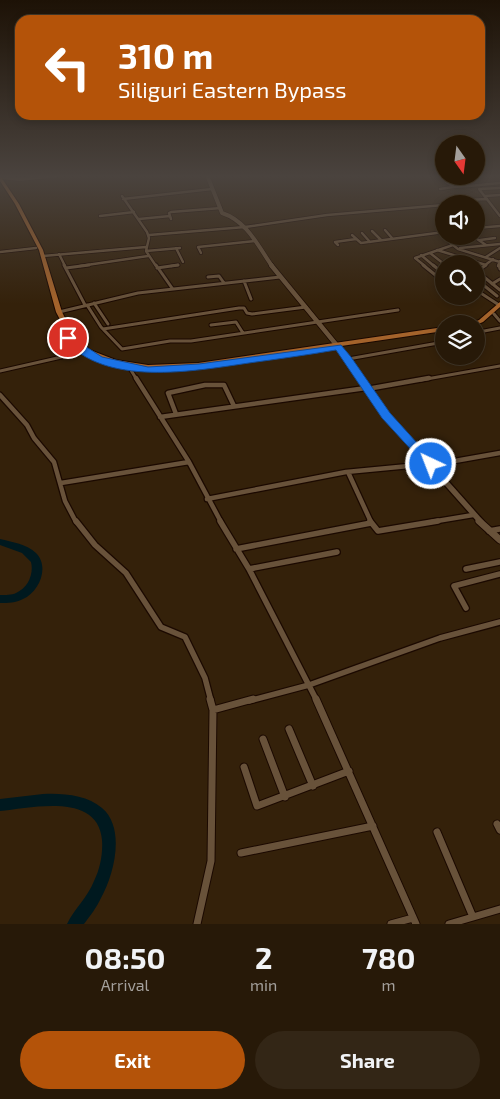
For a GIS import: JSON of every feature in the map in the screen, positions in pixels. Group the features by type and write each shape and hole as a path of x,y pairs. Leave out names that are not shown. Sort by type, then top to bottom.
{"main road":[{"path":"20,218 36,248 57,318 68,338 99,359 148,370 177,370 435,331"},
{"path":"24,218 43,256 59,312 71,335 86,351 115,362 165,368 337,346"},
{"path":"485,319 494,314 500,306"},
{"path":"485,318 500,306"}],"street":[{"path":"153,218 139,219 149,235 146,249 148,256 172,288"},
{"path":"235,218 245,227 280,277 348,359 386,416 473,515 500,540"},
{"path":"149,235 245,227 311,218"},
{"path":"485,227 500,226"},
{"path":"384,230 392,238"},
{"path":"372,231 381,240"},
{"path":"362,233 370,242"},
{"path":"338,245 335,242 356,240 370,242 435,233"},
{"path":"352,235 356,240"},
{"path":"485,239 495,238"},
{"path":"201,254 198,247 255,241"},
{"path":"230,243 234,250"},
{"path":"486,245 500,244"},
{"path":"435,275 415,258 453,245 458,249 500,261 498,267 500,269"},
{"path":"458,249 481,245 496,250"},
{"path":"0,252 36,248"},
{"path":"43,256 178,248 182,262"},
{"path":"486,257 500,248"},
{"path":"437,250 453,255"},
{"path":"430,252 435,256"},
{"path":"59,254 86,305 103,329 122,349 160,342 191,341 398,310"},
{"path":"421,255 435,267"},
{"path":"66,268 148,256"},
{"path":"486,265 493,260"},
{"path":"157,268 178,265"},
{"path":"208,277 219,276 224,283"},
{"path":"59,312 94,303 172,288 280,277"},
{"path":"492,284 500,278"},
{"path":"485,279 500,290"},
{"path":"244,281 251,299"},
{"path":"485,287 496,296"},
{"path":"485,296 500,306"},
{"path":"94,303 108,324"},
{"path":"103,329 243,308 249,314 252,314 306,308"},
{"path":"494,314 500,321"},
{"path":"211,325 236,322 243,333"},
{"path":"485,331 500,328"},
{"path":"348,359 435,344"},
{"path":"0,371 86,351"},
{"path":"160,417 366,388 500,366"},
{"path":"129,367 189,462 207,499 249,569 309,685 349,771 414,921 391,924"},
{"path":"176,414 168,393 215,384 224,385 234,406"},
{"path":"0,395 27,425 34,438 54,462 65,502 72,517 95,545 126,573 158,623 164,629 183,635 187,639 205,678 213,710 211,757 213,823 211,861 198,924"},
{"path":"207,499 348,472 393,466 431,465 500,453"},
{"path":"60,483 189,462"},
{"path":"348,472 370,523 378,531 383,532 473,515"},
{"path":"236,549 370,523"},
{"path":"490,531 500,529"},
{"path":"249,569 337,552"},
{"path":"466,569 500,562"},
{"path":"466,608 455,591 454,586 500,574"},
{"path":"213,710 309,685 440,638 500,622"},
{"path":"290,729 312,786"},
{"path":"262,739 285,797"},
{"path":"244,767 257,806 285,797 349,771"},
{"path":"241,853 373,826"},
{"path":"437,832 473,917"},
{"path":"449,924 500,909"}],"waterway":[{"path":"0,542 26,551 33,556 38,566 36,578 29,589 15,598 0,599"},
{"path":"0,805 61,800 86,806 100,815 108,833 109,853 107,864 97,892 75,924"}],"route":[{"path":"68,338 78,348 99,359 117,365 148,370 177,370 338,347 386,416 431,464"}]}
